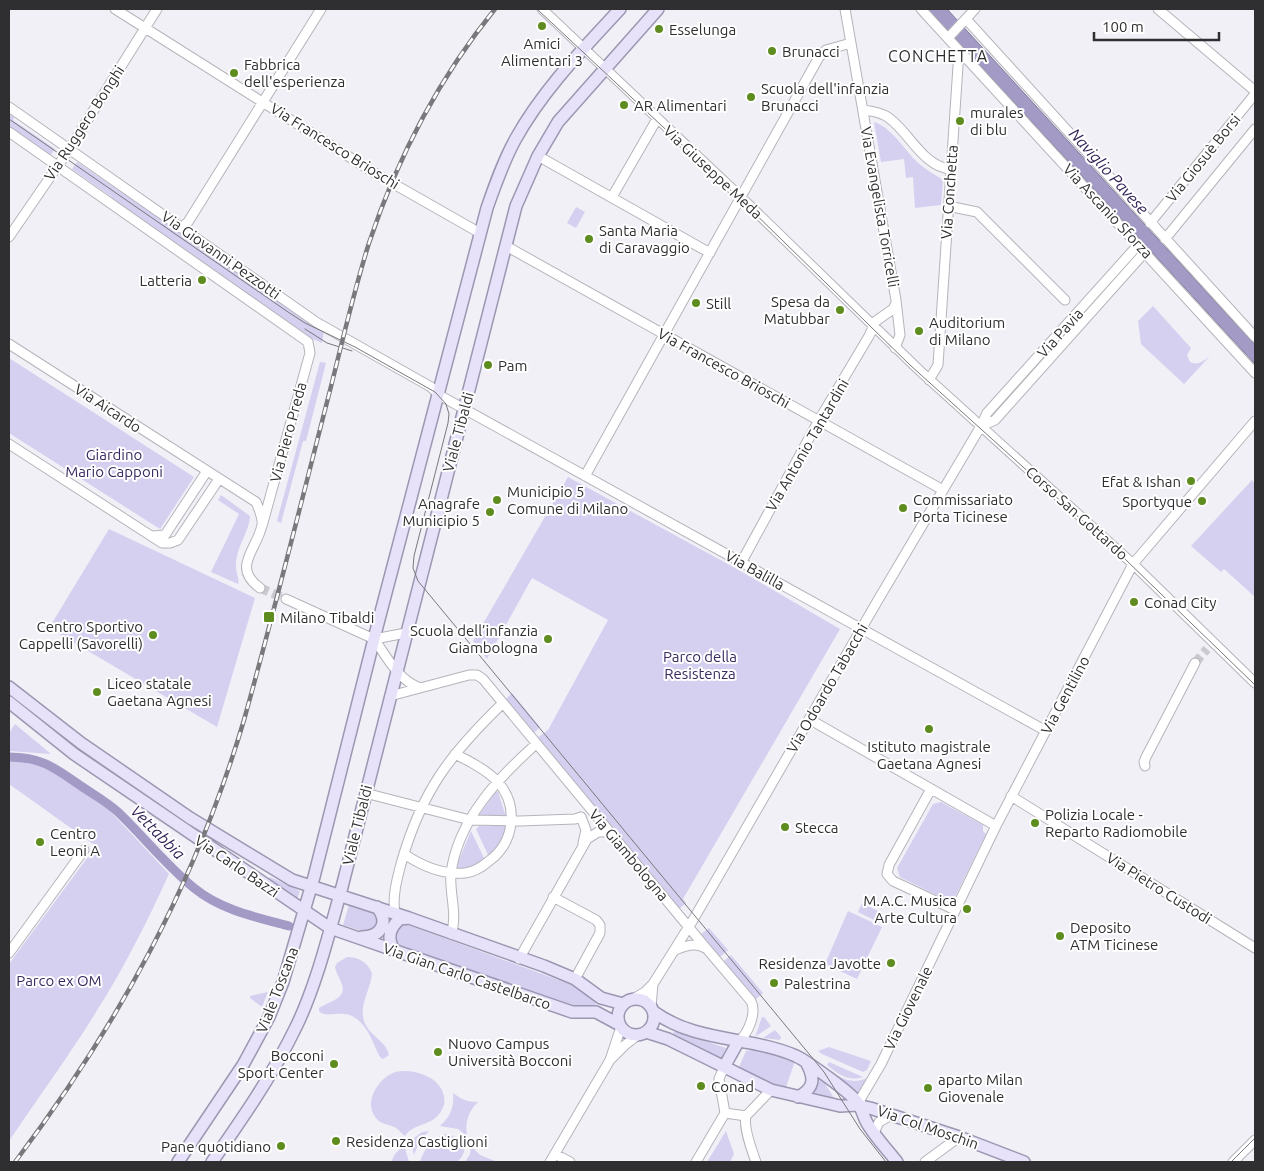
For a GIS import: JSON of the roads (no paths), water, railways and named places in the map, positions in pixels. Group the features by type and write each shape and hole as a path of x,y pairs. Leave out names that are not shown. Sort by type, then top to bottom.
{"main road":[{"name":"Viale Tibaldi","path":"311,886 480,233 499,173 514,142 539,103 620,9"},
{"name":"Viale Tibaldi","path":"339,896 516,206 538,156 558,122 658,9"},
{"name":"Via Carlo Bazzi","path":"9,687 13,703 74,754 316,919"},
{"name":"Via Carlo Bazzi","path":"13,703 81,743 190,818 280,873 292,880 339,896"},
{"path":"264,884 263,880 266,874 270,872 280,873"},
{"name":"Viale Toscana","path":"178,1162 227,1090 257,1040 283,982 311,886"},
{"name":"Viale Toscana","path":"212,1162 259,1092 296,1028 315,976 339,896"},
{"path":"339,896 395,913 575,979 601,998 628,1002 642,999 665,1020 678,1026 784,1052 806,1062 856,1101 866,1122 897,1162"},
{"path":"360,938 375,935 380,930 382,918 377,907"},
{"path":"394,951 389,939 391,930 400,919 409,918"},
{"name":"Via Gian Carlo Castelbarco","path":"316,919 330,928 572,1012 596,1012 620,1026"},
{"path":"596,1012 600,1007 601,998"},
{"path":"628,1002 618,1014 620,1026 629,1034 642,1034 668,1040 771,1090 840,1106 859,1106"},
{"path":"642,1034 654,1024 653,1009"},
{"path":"724,1067 738,1042"},
{"path":"798,1097 804,1094 812,1084 812,1073 806,1062"},
{"name":"Via Col Moschin","path":"859,1106 891,1114 959,1136 1024,1162"}],"street":[{"name":"Via Francesco Brioschi","path":"115,9 385,179 480,233"},
{"name":"Via Ruggero Bonghi","path":"9,237 70,148 157,9"},
{"path":"181,228 188,222 321,9"},
{"name":"Via Giuseppe Meda","path":"537,9 604,69 741,198 895,348"},
{"name":"Via Giuseppe Meda","path":"542,9 550,19"},
{"name":"Via Evangelista Torricelli","path":"845,9 896,303 900,334 895,348"},
{"path":"921,9 950,36 959,51"},
{"path":"1158,9 1255,93"},
{"path":"950,36 968,15 1150,223 1255,337"},
{"path":"585,476 819,57 826,50 850,43"},
{"name":"Via Conchetta","path":"929,380 938,366 959,51"},
{"name":"Via Ascanio Sforza","path":"959,51 1255,373"},
{"name":"Via Giosuè Borsi","path":"1150,223 1255,93"},
{"name":"Via Giovanni Pezzotti","path":"9,107 316,322 431,386 439,395 465,408"},
{"name":"Via Evangelista Torricelli","path":"864,110 885,115 928,159 941,167 951,169"},
{"path":"612,197 657,119"},
{"name":"Via Giosuè Borsi","path":"1165,239 1255,129"},
{"name":"Via Giovanni Pezzotti","path":"9,132 304,338"},
{"path":"538,156 710,253"},
{"path":"948,206 977,212 1065,300"},
{"name":"Via Pavia","path":"981,426 987,413 1138,245"},
{"name":"Via Francesco Brioschi","path":"506,246 943,490"},
{"name":"Via Pavia","path":"981,426 995,420 1016,398 1145,252"},
{"path":"1112,275 1119,282"},
{"name":"Via Antonio Tantardini","path":"741,563 819,420 874,328 876,321 893,309 896,303"},
{"name":"Via Piero Preda","path":"260,588 252,581 246,570 247,560 262,526 310,353 308,342 304,338"},
{"name":"Via Aicardo","path":"9,344 256,502"},
{"name":"Corso San Gottardo","path":"895,348 1133,564 1210,646 1255,683"},
{"path":"1008,390 1016,398"},
{"name":"Via Balilla","path":"465,408 1046,731"},
{"name":"Via Gentilino","path":"996,826 1133,564 1255,421"},
{"name":"Via Odoardo Tabacchi","path":"628,1002 645,992 653,984 675,950 981,426"},
{"path":"9,444 162,543 178,540 219,478"},
{"path":"152,536 159,537 165,535 207,471"},
{"path":"262,526 256,502 264,499 272,491"},
{"path":"286,600 374,639 396,671 420,688"},
{"path":"374,639 406,633"},
{"path":"1146,766 1144,762 1146,757 1195,663"},
{"name":"Via Giambologna","path":"420,688 464,676 477,675 484,679 751,1001 753,1016 744,1038 738,1042"},
{"path":"390,696 420,688"},
{"path":"395,913 395,891 404,854 421,808 436,779 455,754 484,720 503,703"},
{"path":"809,719 996,826"},
{"path":"452,934 454,920 451,873 456,850 470,820 497,782 536,744"},
{"path":"404,854 430,868 451,873 465,873 475,870 495,857 506,842 512,821 508,800 497,782 480,768 455,754"},
{"path":"931,789 889,865 887,874 894,881 954,910"},
{"path":"365,793 470,820 575,819 583,813 583,800"},
{"name":"Via Pietro Custodi","path":"1011,796 1255,948"},
{"path":"580,817 586,830 583,844"},
{"name":"Via Giovenale","path":"859,1106 861,1098 880,1065 996,826"},
{"path":"519,959 583,844 592,834 603,831 609,832"},
{"path":"9,953 84,850"},
{"path":"553,897 596,920 600,927 600,933 575,979"},
{"path":"675,950 693,944 706,948"},
{"name":"Via Odoardo Tabacchi","path":"653,984 653,1009"},
{"path":"610,1060 620,1026"},
{"path":"570,1162 553,1158 610,1060 624,1045 642,1034"},
{"path":"696,1162 725,1113 718,1080 724,1067"},
{"path":"754,1161 745,1120 746,1116 771,1090"},
{"path":"725,1113 746,1116"},
{"path":"874,1133 877,1124 891,1114"},
{"path":"925,1162 959,1136"},
{"path":"1233,1162 1255,1140"}],"waterway":[{"name":"Vettabbia","path":"9,757 31,759 48,765 105,801 174,870 204,896 239,912 289,926"}],"tunnel":[{"path":"260,588 286,599"},
{"path":"1195,663 1207,649"}],"tram line":[{"path":"537,9 740,199 910,365 1126,560 1255,685"},
{"path":"9,119 288,312 305,323 355,347 435,392 446,404 449,414 448,423 414,556 413,568 418,581 824,1072 860,1129 886,1162"},
{"path":"305,329 327,343 352,351"},
{"path":"1231,1162 1255,1138"}],"railway":[{"path":"15,1162 87,1058 120,1005 150,952 202,839 244,720 369,243 406,150 422,120 456,63 495,9"}],"place":[{"name":"Amici Alimentari 3","path":"542,26"},
{"name":"Esselunga","path":"659,29"},
{"name":"Brunacci","path":"772,51"},
{"name":"Fabbrica dell'esperienza","path":"234,73"},
{"name":"Scuola dell'infanzia Brunacci","path":"751,97"},
{"name":"AR Alimentari","path":"624,105"},
{"name":"murales di blu","path":"960,121"},
{"name":"Santa Maria di Caravaggio","path":"589,239"},
{"name":"Latteria","path":"202,280"},
{"name":"Still","path":"696,303"},
{"name":"Spesa da Matubbar","path":"840,310"},
{"name":"Auditorium di Milano","path":"919,331"},
{"name":"Pam","path":"488,365"},
{"name":"Efat & Ishan","path":"1191,481"},
{"name":"Municipio 5 Comune di Milano","path":"497,500"},
{"name":"Sportyque","path":"1202,501"},
{"name":"Commissariato Porta Ticinese","path":"903,508"},
{"name":"Anagrafe Municipio 5","path":"490,512"},
{"name":"Conad City","path":"1134,602"},
{"name":"Milano Tibaldi","path":"269,617"},
{"name":"Centro Sportivo Cappelli (Savorelli)","path":"153,635"},
{"name":"Scuola dell’infanzia Giambologna","path":"548,639"},
{"name":"Liceo statale Gaetana Agnesi","path":"97,692"},
{"name":"Istituto magistrale Gaetana Agnesi","path":"929,729"},
{"name":"Polizia Locale - Reparto Radiomobile","path":"1035,823"},
{"name":"Stecca","path":"785,827"},
{"name":"Centro Leoni A","path":"40,842"},
{"name":"M.A.C. Musica Arte Cultura","path":"967,909"},
{"name":"Deposito ATM Ticinese","path":"1060,936"},
{"name":"Residenza Javotte","path":"891,963"},
{"name":"Palestrina","path":"774,983"},
{"name":"Nuovo Campus Università Bocconi","path":"438,1052"},
{"name":"Bocconi Sport Center","path":"334,1064"},
{"name":"Conad","path":"701,1086"},
{"name":"aparto Milan Giovenale","path":"928,1088"},
{"name":"Residenza Castiglioni","path":"336,1141"},
{"name":"Pane quotidiano","path":"281,1146"}],"district":[{"name":"CONCHETTA","path":"938,56"}],"water label":[{"name":"Naviglio Pavese","path":"1109,171"}],"park label":[{"name":"Giardino Mario Capponi","path":"114,462"},
{"name":"Parco della Resistenza","path":"700,664"},
{"name":"Parco ex OM","path":"59,980"}]}
